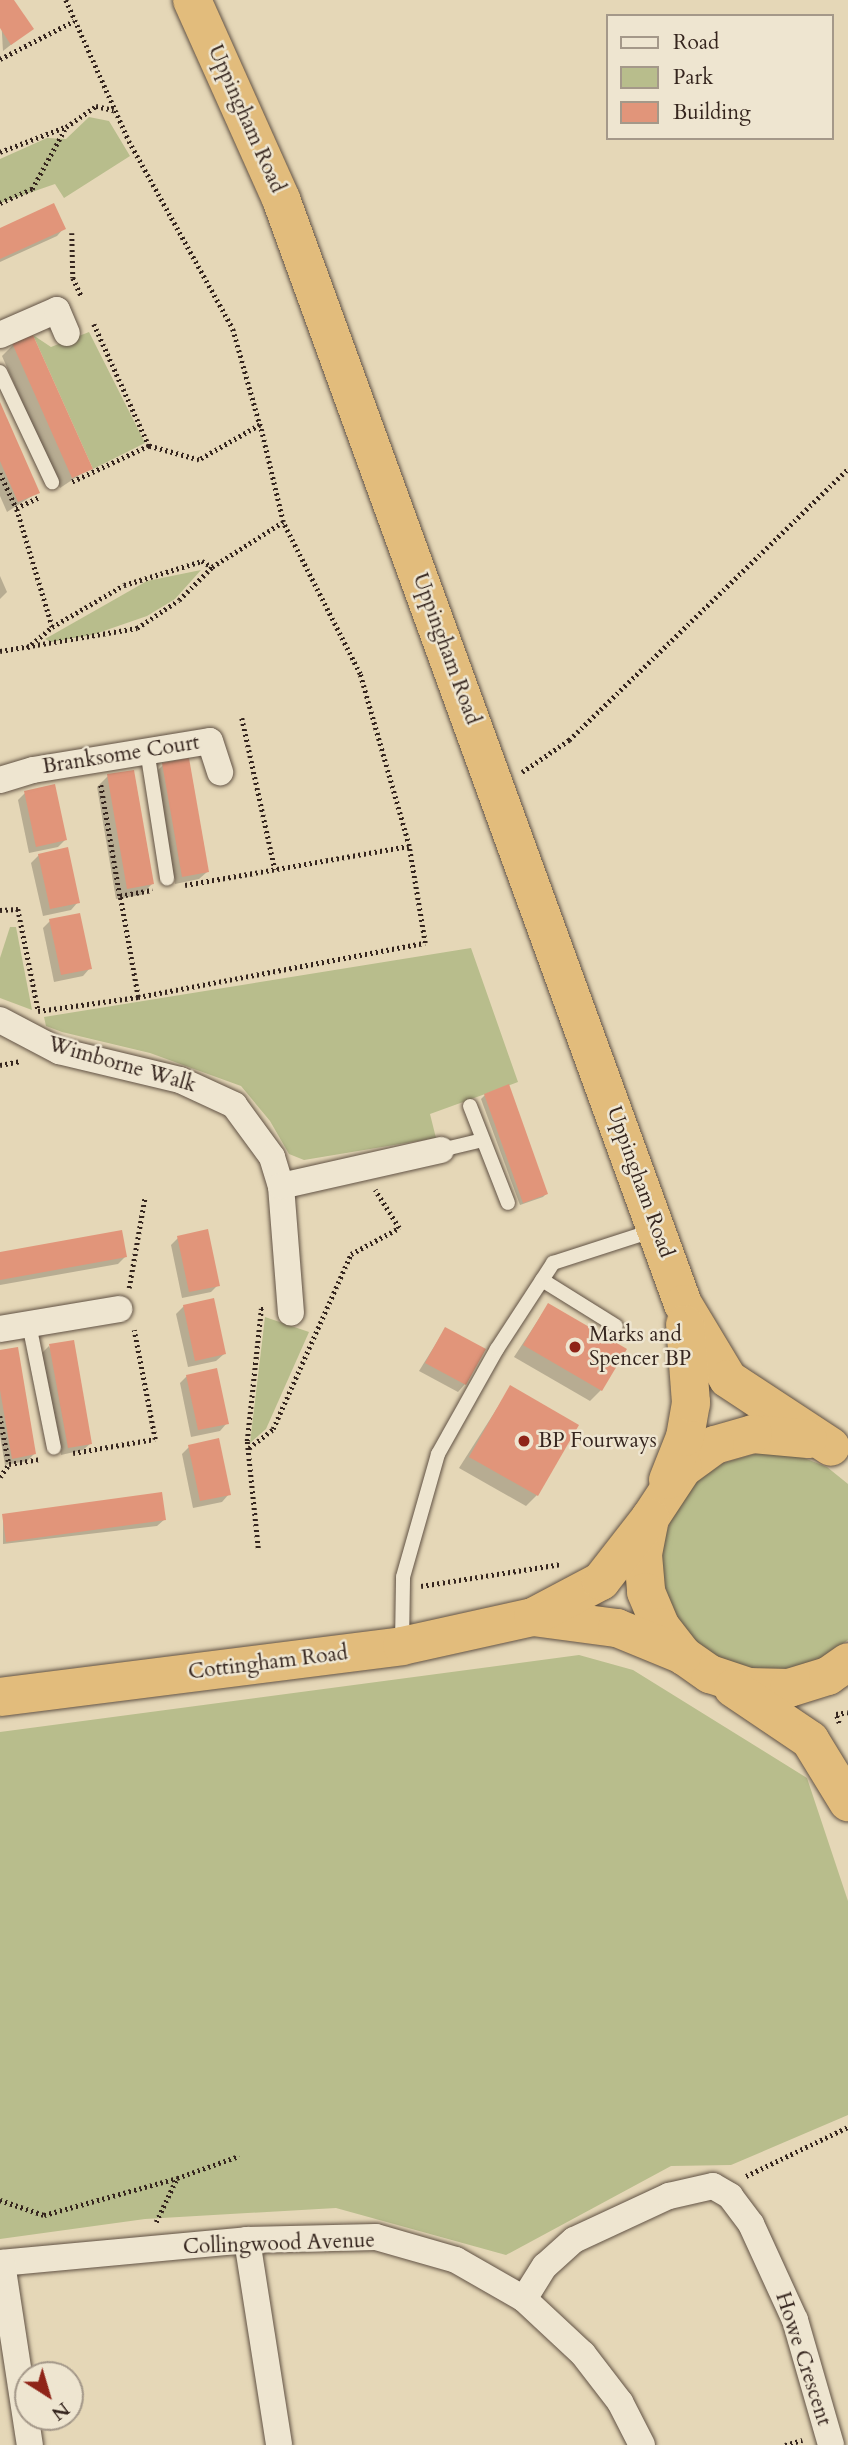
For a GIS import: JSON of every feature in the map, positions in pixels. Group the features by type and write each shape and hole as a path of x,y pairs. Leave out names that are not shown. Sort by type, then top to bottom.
{"highway":[{"name":"Uppingham Road","path":"192,0 281,199 683,1304 728,1379 839,1453"},
{"name":"Uppingham Road","path":"654,1509 685,1437 691,1403 683,1304"},
{"path":"839,1453 793,1434 753,1434 715,1446 682,1468 654,1509 643,1555 646,1592 661,1627 697,1665 810,1740 848,1802"},
{"name":"Cottingham Road","path":"0,1698 402,1646 533,1617 601,1581 654,1509"},
{"name":"Cottingham Road","path":"533,1617 617,1628 697,1665"},
{"path":"697,1665 749,1687 789,1688 828,1676 848,1662"}],"street":[{"path":"0,335 57,310 67,333"},
{"name":"Branksome Court","path":"0,780 96,759 210,741 220,772"},
{"name":"Wimborne Walk","path":"0,1020 42,1044 211,1091 233,1105 272,1157 281,1186 291,1309"},
{"path":"281,1186 441,1150"},
{"path":"0,1329 124,1308"},
{"path":"524,2299 545,2266 575,2240 669,2196 713,2186 730,2196"},
{"name":"Howe Crescent","path":"730,2196 751,2224 795,2320 831,2445"},
{"name":"Collingwood Avenue","path":"1,2263 247,2241 376,2237 456,2260 524,2299 583,2354 620,2402 642,2445"},
{"path":"247,2241 279,2445"},
{"path":"1,2263 30,2445"}],"lane":[{"path":"0,372 56,486"},
{"path":"147,750 166,885"},
{"path":"470,1106 508,1203"},
{"path":"441,1150 483,1140"},
{"path":"402,1646 403,1589 438,1454 496,1349 553,1264 657,1230"},
{"path":"542,1280 616,1326"},
{"path":"29,1324 55,1453"}],"path":[{"path":"38,1009 138,998 425,943 409,846 360,674 283,522 233,328 114,110 66,0"},
{"path":"0,59 74,21"},
{"path":"0,152 66,127 96,106 114,110"},
{"path":"0,203 32,189 66,127"},
{"path":"72,233 73,278 149,446"},
{"path":"16,508 56,486 149,446 199,460 260,425"},
{"path":"496,785 538,764 569,740 848,469"},
{"path":"0,473 16,508 52,626"},
{"path":"0,651 137,628 179,600 212,566 283,522"},
{"path":"27,648 52,626 124,585 202,561 212,566"},
{"path":"242,718 275,869"},
{"path":"96,759 138,998"},
{"path":"120,896 166,885 409,846"},
{"path":"0,910 18,909 38,1009 42,1044"},
{"path":"250,1448 273,1429 351,1254 398,1228 374,1194 376,1165"},
{"path":"0,1477 9,1464 55,1453 155,1438 124,1308 145,1196"},
{"path":"258,1548 250,1448 261,1310 291,1309"},
{"path":"0,1416 9,1464"},
{"path":"403,1589 576,1562"},
{"path":"730,2196 749,2173 848,2127"},
{"path":"0,2200 44,2215 177,2178 239,2156"},
{"path":"149,2249 150,2234 177,2178"}],"green space":[{"path":"89,117 109,121 130,156 64,198 55,184 0,203 0,159 47,138 66,139"},
{"path":"89,332 145,443 93,469 33,335 51,347"},
{"path":"201,570 175,599 147,616 92,635 51,642 45,639 147,581"},
{"path":"10,927 16,927 32,1010 0,998 0,958"},
{"path":"471,948 518,1082 430,1114 436,1138 304,1160 289,1154 270,1121 241,1086 150,1053 62,1032 46,1026 44,1017"},
{"path":"265,1317 309,1332 266,1429 250,1443"},
{"path":"758,1453 794,1454 827,1467 848,1484 848,1640 814,1664 782,1672 749,1670 718,1659 692,1639 673,1612 663,1580 662,1547 673,1513 694,1484 723,1463"},
{"path":"579,1655 633,1670 807,1778 848,1901 848,2115 731,2165 671,2166 506,2255 336,2208 145,2219 0,2239 0,1732"}],"building":[{"path":"0,0 14,0 34,29 11,45 0,28"},
{"path":"54,203 66,229 0,259 0,228"},
{"path":"33,335 93,469 72,478 12,343"},
{"path":"0,402 40,493 18,502 0,461"},
{"path":"189,758 209,872 182,877 162,763"},
{"path":"134,770 154,884 127,889 107,774"},
{"path":"55,784 67,840 36,847 24,791"},
{"path":"68,847 80,903 50,909 38,854"},
{"path":"80,913 92,969 61,975 49,919"},
{"path":"509,1084 548,1194 523,1203 484,1094"},
{"path":"208,1229 220,1286 189,1292 177,1236"},
{"path":"122,1230 127,1257 0,1280 0,1252"},
{"path":"214,1298 226,1354 195,1361 183,1305"},
{"name":"Marks and Spencer BP","path":"548,1303 627,1349 602,1391 523,1345"},
{"path":"445,1327 486,1349 466,1385 425,1363"},
{"path":"74,1340 92,1444 68,1448 49,1344"},
{"path":"18,1347 36,1454 12,1459 0,1390 0,1350"},
{"path":"217,1368 229,1424 198,1430 186,1375"},
{"name":"BP Fourways","path":"510,1385 579,1425 538,1496 469,1457"},
{"path":"219,1438 231,1495 200,1501 188,1445"},
{"path":"162,1492 166,1520 6,1542 2,1514"}],"place":[{"name":"Marks and Spencer BP","path":"575,1347"},
{"name":"BP Fourways","path":"524,1441"}]}
